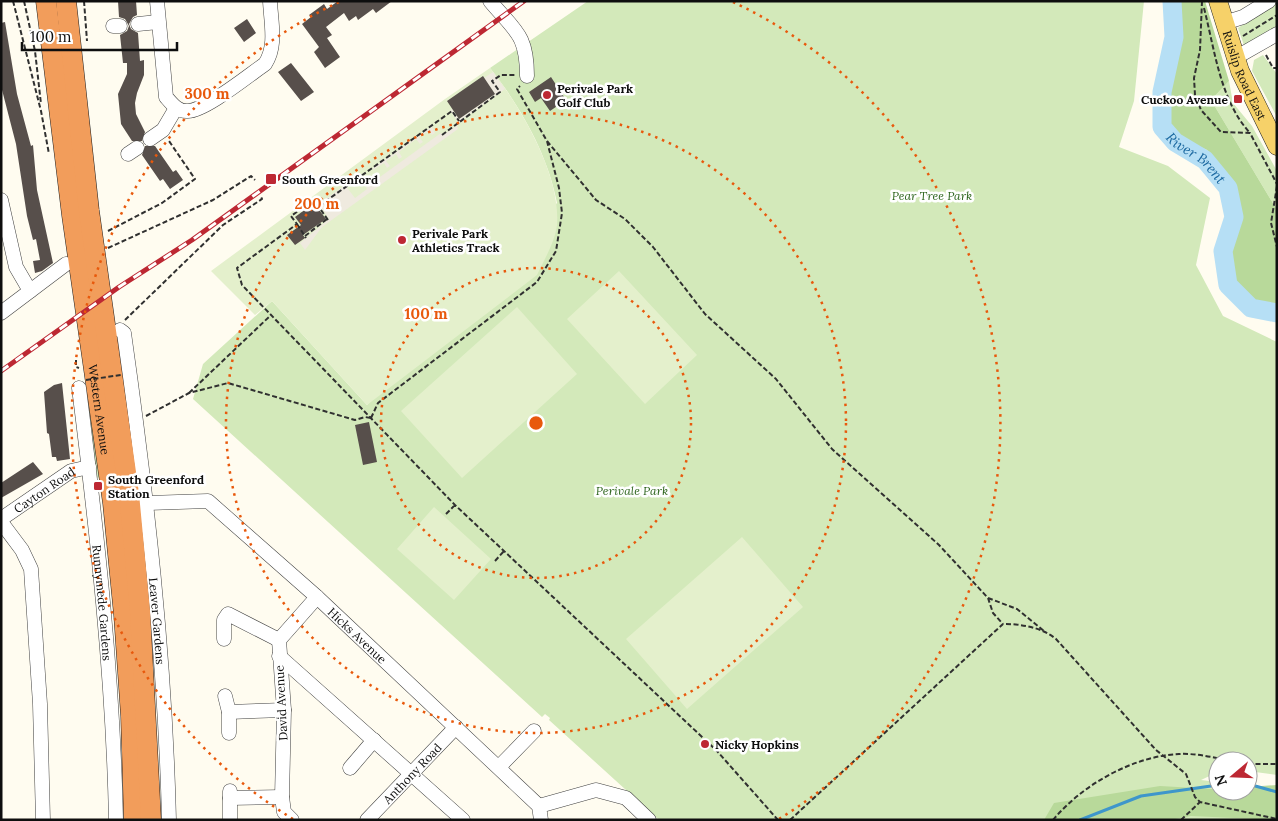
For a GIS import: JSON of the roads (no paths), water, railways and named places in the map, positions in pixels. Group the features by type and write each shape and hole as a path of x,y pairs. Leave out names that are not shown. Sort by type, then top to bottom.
{"highway":[{"path":"37,1 51,36"},
{"name":"Western Avenue","path":"46,1 72,215 113,503 124,615 131,716 134,820"},
{"name":"Western Avenue","path":"68,1 89,211 129,494 140,611 151,820"}],"main road":[{"name":"Ruislip Road East","path":"1210,4 1224,23 1235,58 1277,146"}],"street":[{"path":"157,1 166,97 176,108 188,112 201,109 265,64 271,54 273,40 270,1"},
{"path":"490,1 522,39 527,54 527,76"},
{"path":"1224,23 1243,17 1269,1"},
{"path":"138,24 158,22"},
{"path":"1235,58 1277,34"},
{"path":"150,139 163,130 176,108"},
{"path":"1,200 7,252 30,292"},
{"path":"1,313 66,264"},
{"name":"Leaver Gardens","path":"120,328 124,333 141,420 161,640 169,820"},
{"name":"Runnymede Gardens","path":"82,385 89,467 95,506 114,724 116,820"},
{"name":"Cayton Road","path":"1,520 71,471 89,467"},
{"path":"129,494 148,503"},
{"name":"Hicks Avenue","path":"148,503 208,501 317,597 456,727 499,768 540,813"},
{"path":"1,520 22,550 31,569 40,704 43,820"},
{"path":"224,639 224,620 228,614 279,640 317,597"},
{"name":"David Avenue","path":"279,640 284,710 282,798 284,812 292,820"},
{"path":"279,656 463,820"},
{"path":"225,696 229,712 229,733"},
{"path":"229,712 284,710"},
{"name":"Anthony Road","path":"367,820 456,727"},
{"path":"499,768 534,731"},
{"path":"350,768 374,740"},
{"path":"540,813 596,790 626,798 649,820"},
{"path":"230,819 230,794 282,798"}],"waterway":[{"name":"River Brent","path":"1172,1 1174,37 1162,92 1162,127 1175,142 1205,160 1228,188 1234,217 1223,251 1228,285 1251,308 1277,313"},
{"path":"1080,820 1141,796 1208,786"},
{"path":"1258,787 1277,792"}],"railway":[{"path":"1,371 119,287 192,240 524,1"}],"place":[{"name":"Perivale Park Golf Club","path":"547,95"},
{"name":"Cuckoo Avenue","path":"1238,99"},
{"name":"South Greenford","path":"271,179"},
{"name":"Perivale Park Athletics Track","path":"402,240"},
{"name":"South Greenford Station","path":"98,486"},
{"name":"Nicky Hopkins","path":"705,744"}],"park label":[{"name":"Pear Tree Park","path":"932,195"},
{"name":"Perivale Park","path":"632,490"}]}
